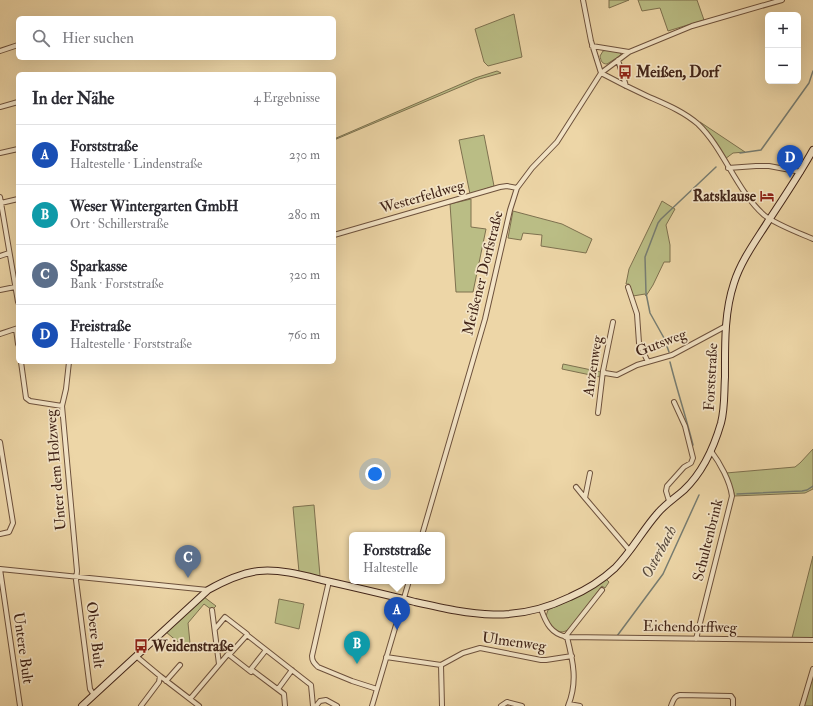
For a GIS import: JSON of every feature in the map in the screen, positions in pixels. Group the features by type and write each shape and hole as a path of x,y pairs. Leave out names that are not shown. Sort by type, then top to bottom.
{"street":[{"path":"583,0 592,46 601,73 686,115 696,123 711,140 728,168 754,205 770,219 813,240"},
{"name":"Meißener Dorfstraße","path":"423,532 485,319 510,210 517,188 532,168 558,142 601,73 629,52 692,26 782,0"},
{"path":"592,46 629,52"},
{"path":"0,51 16,47"},
{"path":"618,60 626,86"},
{"path":"0,107 16,103"},
{"path":"0,153 16,149"},
{"name":"Forststraße","path":"82,706 208,590 221,582 249,573 262,571 293,573 456,611 487,615 512,615 541,609 585,590 613,570 630,551 658,513 695,478 711,451 721,421 724,401 726,326 730,297 738,273 770,219 801,172 813,150"},
{"path":"728,168 756,166 801,172"},
{"name":"Westerfeldweg","path":"336,234 500,187 507,186 517,188"},
{"path":"0,197 2,221 10,253 16,292"},
{"path":"1,203 16,199"},
{"path":"0,256 10,253"},
{"path":"0,290 15,287"},
{"path":"628,287 637,314 639,343 648,362"},
{"name":"Anzenweg","path":"598,413 603,371 613,322"},
{"name":"Gutsweg","path":"603,371 605,373 617,375 648,362 672,355 726,326"},
{"path":"0,334 16,329"},
{"path":"21,364 26,398 30,401 62,406"},
{"name":"Unter dem Holzweg","path":"68,364 66,390 62,406 77,577"},
{"path":"669,501 666,491 667,486 684,467 691,463 693,458 685,426 674,402"},
{"path":"0,442 13,523 9,532 0,534"},
{"name":"Schultenbrink","path":"696,639 732,496 719,462 711,451"},
{"path":"585,498 590,473"},
{"path":"576,487 630,551"},
{"path":"0,569 208,590"},
{"name":"Untere Bult","path":"0,569 20,706"},
{"name":"Obere Bult","path":"77,577 76,580 90,689 94,695"},
{"path":"329,581 312,660 318,667 352,681 377,689"},
{"path":"372,706 408,584"},
{"path":"566,637 602,590"},
{"path":"541,609 548,626 557,633 566,637 572,656 574,684 569,705 580,706"},
{"path":"212,610 219,664"},
{"path":"215,629 225,617 247,634 311,685 313,706"},
{"path":"190,699 219,664 247,635"},
{"name":"Eichendorffweg","path":"566,637 813,640"},
{"name":"Ulmenweg","path":"441,666 463,653 480,648 546,660 572,656"},
{"path":"251,670 266,650"},
{"path":"229,655 284,694 285,706"},
{"path":"136,656 199,706"},
{"path":"386,657 441,666 442,706"},
{"path":"166,681 180,665"},
{"path":"802,706 813,669"},
{"path":"278,689 292,670"},
{"path":"141,706 159,682 160,676"},
{"path":"671,706 674,698 677,696 731,696 733,699 733,706"},
{"path":"316,706 320,701 326,700 337,706"},
{"path":"501,706 507,702 522,706"}],"green space":[{"path":"609,0 629,0 609,8"},
{"path":"638,0 697,0 704,20 668,31 660,8 642,11"},
{"path":"514,14 522,57 488,66 484,62 475,29"},
{"path":"607,50 620,52 621,55 607,64 603,63 600,56 603,51"},
{"path":"497,71 501,73 479,79 336,139 336,138 475,78"},
{"path":"700,122 745,152 733,153 725,159"},
{"path":"484,135 494,186 470,194 459,140"},
{"path":"471,199 471,227 486,229 473,292 456,292 450,204"},
{"path":"662,201 675,209 666,225 670,245 670,262 664,262 646,296 645,294 633,296 629,284 626,284 629,269"},
{"path":"513,211 562,224 592,239 586,253 541,246 542,235 523,233 521,240 508,238"},
{"path":"563,364 601,372 600,377 562,369"},
{"path":"813,449 813,489 805,493 734,496 726,473 795,467"},
{"path":"314,505 320,576 299,572 293,507"},
{"path":"813,556 813,638 792,638"},
{"path":"605,578 609,582 605,588 602,586 570,628 562,632 556,630 550,624 546,616 548,610 584,593"},
{"path":"204,597 216,606 212,610 204,604 188,623 191,653 166,632"},
{"path":"279,599 304,604 299,629 275,623"},
{"path":"813,674 813,706 803,706"}],"waterway":[{"name":"Osterbach","path":"740,153 761,150 809,83 813,71"},
{"name":"Osterbach","path":"669,352 664,338 650,313 646,293 645,257 658,223 661,219 716,167"},
{"name":"Osterbach","path":"670,362 693,445"},
{"path":"737,494 802,491 813,486"},
{"name":"Osterbach","path":"617,636 663,574 699,495"}],"place":[{"name":"Meißen, Dorf","path":"625,72"},
{"name":"Freistraße","path":"790,178"},
{"name":"Ratsklause","path":"767,196"},
{"name":"Sparkasse","path":"188,578"},
{"name":"Forststraße","path":"397,630"},
{"name":"Weidenstraße","path":"141,646"},
{"name":"Weser Wintergarten GmbH","path":"357,664"}]}
